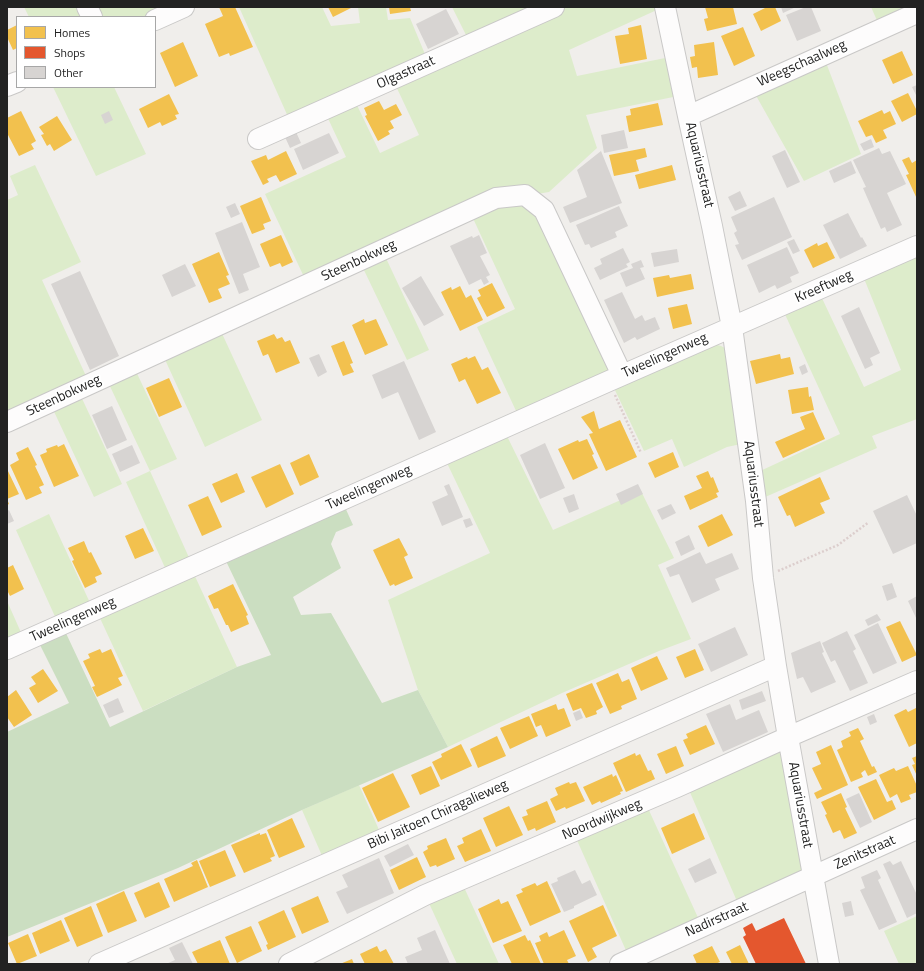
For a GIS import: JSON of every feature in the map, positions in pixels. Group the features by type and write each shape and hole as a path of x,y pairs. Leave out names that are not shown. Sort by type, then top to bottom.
{"street":[{"path":"87,7 92,16"},
{"path":"156,20 184,7"},
{"name":"Olgastraat","path":"258,140 554,7"},
{"name":"Aquariusstraat","path":"665,7 732,327 756,501 763,578 776,666 829,964"},
{"name":"Weegschaalweg","path":"688,116 917,13"},
{"name":"Steenbokweg","path":"7,422 496,198 525,195 544,210 616,378"},
{"name":"Kreeftweg","path":"732,327 917,246"},
{"name":"Tweelingenweg","path":"7,649 732,327"},
{"name":"Bibi Jaitoen Chiragalieweg","path":"99,964 776,666"},
{"name":"Noordwijkweg","path":"289,964 425,895 677,787 917,681"},
{"name":"Zenitstraat","path":"813,876 917,829"},
{"name":"Nadirstraat","path":"620,964 813,876"}],"path":[{"path":"616,378 641,453"},
{"path":"763,578 838,545 869,522"}],"green space":[{"path":"24,7 82,7 86,16 28,16"},
{"path":"91,7 171,7 151,16 95,16"},
{"path":"239,7 322,7 331,26 360,23 358,7 386,7 388,20 410,18 427,59 289,119"},
{"path":"452,7 545,7 469,41"},
{"path":"564,7 659,7 659,9 569,50 577,76 670,57 678,96 586,115 597,148 549,192 528,194 305,279 265,194 346,157 325,112 354,99 380,153 419,135 394,82"},
{"path":"871,7 917,7 879,25"},
{"path":"825,60 861,154 804,181 754,92"},
{"path":"53,88 114,88 146,154 96,176"},
{"path":"35,165 81,262 42,280 86,376 7,411 7,200 18,195 10,176"},
{"path":"499,202 532,207 610,361 609,376 517,413 477,327 515,309 471,214"},
{"path":"917,252 917,419 872,436 877,448 763,498 758,472 840,434 783,310 820,294 864,387 901,370 863,276"},
{"path":"385,256 429,350 407,360 362,266"},
{"path":"219,327 262,420 205,447 162,353"},
{"path":"714,344 727,349 741,444 727,447 684,467 672,439 644,451 613,386"},
{"path":"134,367 177,459 150,471 107,380"},
{"path":"78,390 122,484 94,497 50,403"},
{"path":"506,434 553,530 641,491 674,558 658,565 691,639 659,651 562,693 448,747 418,690 388,600 490,553 446,461"},
{"path":"150,471 191,562 167,572 126,482"},
{"path":"344,505 353,525 336,532 331,544 341,568 293,597 301,615 331,613 382,703 418,690 448,747 302,810 178,868 7,937 7,732 69,703 38,641 64,629 110,727 237,667 271,655 225,559"},
{"path":"49,514 91,605 57,621 16,530"},
{"path":"193,572 237,667 143,711 99,616"},
{"path":"7,601 23,637 7,644"},
{"path":"780,751 784,753 806,869 739,906 689,790"},
{"path":"359,785 380,832 323,858 302,810"},
{"path":"647,806 700,922 628,955 576,838"},
{"path":"463,885 499,964 457,964 428,901"},
{"path":"917,916 917,964 899,964 884,931"}],"building: Homes":[{"path":"219,7 235,7 253,47 230,56 229,53 219,57 205,24 223,16"},
{"path":"328,7 353,7 333,17"},
{"path":"389,7 410,7 411,11 390,14"},
{"path":"705,7 733,7 737,24 707,31 704,19 708,18"},
{"path":"767,7 775,7 781,21 761,31 753,14"},
{"path":"641,25 647,59 620,64 615,36 629,34 628,28"},
{"path":"16,26 16,48 13,50 7,37 7,30"},
{"path":"743,27 755,56 734,66 721,36"},
{"path":"183,42 198,76 175,87 160,53"},
{"path":"714,42 718,75 698,78 697,67 692,68 690,57 695,56 694,45"},
{"path":"902,51 913,75 893,84 882,60"},
{"path":"908,93 917,114 902,122 891,101"},
{"path":"169,94 179,114 175,115 177,119 162,126 160,122 148,128 139,109"},
{"path":"379,101 384,110 396,104 402,115 390,121 394,128 388,131 390,134 378,141 365,116 367,115 364,108"},
{"path":"658,103 663,125 629,132 626,116 631,115 630,109"},
{"path":"882,110 884,114 890,111 896,124 883,130 887,138 876,143 872,135 866,137 858,121"},
{"path":"21,111 36,141 31,144 34,149 19,156 7,133 7,118"},
{"path":"57,116 72,140 54,151 50,144 47,146 41,135 44,134 39,127"},
{"path":"645,148 647,157 636,160 639,171 614,176 609,155"},
{"path":"286,151 297,174 280,182 276,175 267,179 269,182 263,185 251,161 266,155 268,160"},
{"path":"909,157 912,163 917,160 917,199 906,175 909,174 902,160"},
{"path":"672,165 676,180 639,189 635,175"},
{"path":"261,197 271,221 263,224 265,229 252,234 240,206"},
{"path":"281,235 293,262 282,267 280,263 270,267 260,244"},
{"path":"827,242 835,258 813,268 804,250 817,243 818,246"},
{"path":"219,252 229,275 226,276 230,284 218,289 222,298 209,303 192,264"},
{"path":"691,274 694,289 657,297 653,278 669,275 670,278"},
{"path":"492,283 505,308 487,317 477,298 481,296 478,290"},
{"path":"460,286 466,298 471,295 483,320 460,331 441,292 451,287 452,290"},
{"path":"687,304 692,324 673,329 668,308"},
{"path":"364,319 365,323 376,319 388,345 365,355 352,325"},
{"path":"274,334 277,339 282,337 285,342 290,340 300,363 276,373 268,354 263,356 257,341"},
{"path":"344,341 353,363 350,364 354,372 343,376 331,346"},
{"path":"780,354 781,359 790,357 794,374 756,384 750,361"},
{"path":"475,356 482,370 488,367 501,393 477,404 465,379 459,382 451,364 467,357 468,359"},
{"path":"169,378 182,407 159,417 146,388"},
{"path":"808,387 809,397 811,396 814,410 792,414 788,390"},
{"path":"594,411 599,429 620,420 637,457 606,471 589,434 593,433 581,417"},
{"path":"813,412 825,439 783,458 775,442 805,429 800,417"},
{"path":"587,439 594,454 592,455 598,468 573,480 558,449 578,440 579,442"},
{"path":"64,444 79,476 54,487 40,455 47,452 46,449 57,445 58,447"},
{"path":"28,447 37,465 35,466 44,485 39,487 42,493 26,500 10,465 19,460 16,453"},
{"path":"673,452 679,467 655,478 648,463"},
{"path":"309,454 319,477 300,486 290,463"},
{"path":"280,464 294,494 266,508 251,477"},
{"path":"7,469 19,494 7,499"},
{"path":"708,471 711,478 713,477 719,492 716,493 718,497 690,510 684,496 702,488 696,476"},
{"path":"237,473 245,492 221,503 212,484"},
{"path":"820,477 830,499 820,503 825,513 795,527 790,515 787,516 778,497"},
{"path":"208,496 222,527 202,536 188,505"},
{"path":"722,514 733,535 708,547 698,526"},
{"path":"143,528 154,551 135,559 125,536"},
{"path":"399,538 408,555 404,557 413,578 395,586 394,584 390,586 373,550"},
{"path":"84,541 89,553 91,552 102,574 95,577 97,582 85,588 72,561 74,560 68,548"},
{"path":"13,565 24,589 10,596 7,590 7,568"},
{"path":"233,584 248,615 246,616 249,624 231,632 218,608 214,609 208,596"},
{"path":"900,621 917,655 902,662 886,627"},
{"path":"100,649 102,653 111,649 123,676 118,678 122,685 97,697 92,687 95,686 83,661 90,658 88,654"},
{"path":"695,649 704,670 685,678 676,657"},
{"path":"657,656 668,679 641,691 631,668"},
{"path":"43,669 58,691 38,703 29,688 36,684 31,677"},
{"path":"618,673 622,682 629,679 637,699 621,706 622,709 610,714 596,683"},
{"path":"592,683 603,707 596,711 597,714 586,718 581,708 573,711 566,694"},
{"path":"16,690 32,715 14,727 7,717 7,697"},
{"path":"556,704 558,710 564,708 571,726 546,737 541,725 536,727 531,714"},
{"path":"916,708 917,743 909,747 894,715 906,709 908,712"},
{"path":"529,716 538,736 510,749 500,728"},
{"path":"706,725 715,744 690,755 683,740 688,738 686,734"},
{"path":"858,728 864,739 860,741 872,767 874,766 877,772 868,776 865,770 861,773 863,777 851,782 837,750 843,747 841,741 851,736 849,732"},
{"path":"497,736 506,756 478,768 470,749"},
{"path":"461,744 472,766 441,780 432,762 442,757 441,754"},
{"path":"831,745 848,785 817,799 814,793 822,789 812,768 821,764 816,752"},
{"path":"676,746 684,766 666,774 657,754"},
{"path":"635,753 636,756 640,754 648,771 651,770 655,779 626,792 613,763"},
{"path":"917,756 917,776 912,765 915,764 912,758"},
{"path":"431,766 440,786 420,795 411,775"},
{"path":"908,766 917,786 917,792 909,795 911,799 901,803 897,794 890,798 879,775 894,768 896,771"},
{"path":"393,773 410,807 378,822 362,788"},
{"path":"612,774 613,777 616,775 623,791 620,792 621,794 601,803 600,801 592,805 583,787"},
{"path":"876,779 887,802 892,800 896,809 874,820 858,787"},
{"path":"569,782 570,784 576,782 585,801 566,809 565,807 556,811 550,799 558,795 555,788"},
{"path":"841,793 847,807 845,808 857,833 844,839 840,830 833,833 825,815 827,814 821,802"},
{"path":"547,801 556,822 536,831 535,828 528,831 522,817 528,815 526,810"},
{"path":"509,806 523,835 496,847 483,818"},
{"path":"694,813 705,839 672,854 661,828"},
{"path":"292,818 305,847 279,858 267,830"},
{"path":"481,829 491,851 465,862 457,846 464,843 462,838"},
{"path":"260,833 260,835 266,833 275,856 270,858 272,861 244,873 231,845"},
{"path":"446,838 455,859 437,867 436,865 430,867 423,852 428,849 427,846"},
{"path":"225,850 236,876 210,887 199,861"},
{"path":"417,857 426,877 399,890 390,870"},
{"path":"197,860 208,887 174,902 164,879 193,866 191,863"},
{"path":"547,881 561,912 530,926 516,895 523,892 521,889 535,883 537,886"},
{"path":"159,882 170,907 145,918 134,893"},
{"path":"124,891 137,921 108,933 96,904"},
{"path":"318,896 329,922 302,934 291,908"},
{"path":"499,899 501,904 508,901 522,931 493,943 478,909"},
{"path":"603,905 617,936 592,948 597,957 588,962 569,921"},
{"path":"91,906 103,936 77,947 64,918"},
{"path":"284,910 296,937 268,950 266,945 268,944 258,922"},
{"path":"61,920 70,941 40,954 32,933"},
{"path":"251,926 262,951 237,963 225,937"},
{"path":"564,930 576,956 567,960 569,964 544,964 535,943 541,941 539,936 547,932 549,937"},
{"path":"28,934 37,956 17,964 8,943"},
{"path":"525,935 528,941 530,940 541,964 512,964 503,945"},
{"path":"220,940 230,964 198,964 192,952"},
{"path":"740,945 749,964 732,964 726,952"},
{"path":"377,946 380,952 386,949 394,964 365,964 360,954"},
{"path":"712,946 720,962 715,964 697,964 693,955"},
{"path":"352,959 354,964 340,964"}],"building: Shops":[{"path":"784,918 806,964 756,964 743,937 746,935 743,928 752,923 756,931"}],"building: Other":[{"path":"781,7 796,7 783,13"},
{"path":"806,7 811,7 821,31 797,41 786,15"},
{"path":"446,9 459,34 428,49 416,24"},
{"path":"917,85 917,97 912,87"},
{"path":"109,111 113,120 105,124 101,115"},
{"path":"624,130 628,148 604,153 601,135"},
{"path":"296,132 301,143 290,148 285,137"},
{"path":"329,133 339,153 303,170 294,149"},
{"path":"871,139 874,147 864,151 860,144"},
{"path":"879,148 882,154 890,151 906,184 887,193 902,225 887,232 885,227 881,229 863,188 866,187 853,160"},
{"path":"785,150 800,182 787,188 772,156"},
{"path":"601,151 622,203 570,223 563,207 587,197 577,170"},
{"path":"851,161 856,173 834,183 829,171"},
{"path":"740,191 747,206 735,211 728,197"},
{"path":"774,197 792,237 742,260 735,245 739,244 734,233 737,231 731,217"},
{"path":"235,203 240,214 231,218 226,207"},
{"path":"619,206 628,226 615,232 617,237 591,248 589,244 585,245 576,225"},
{"path":"848,213 861,238 862,237 867,246 840,259 823,225"},
{"path":"242,222 260,267 243,274 249,290 239,294 215,233"},
{"path":"479,235 487,253 480,256 490,275 486,277 489,282 484,285 481,279 469,285 450,246 472,236 473,238"},
{"path":"794,239 800,251 793,254 787,242"},
{"path":"787,247 799,273 790,277 792,282 777,289 775,285 759,293 747,265"},
{"path":"623,248 630,262 626,264 628,267 600,280 594,268 602,264 600,259"},
{"path":"677,249 679,262 654,267 651,253"},
{"path":"641,260 644,267 640,268 645,279 626,287 620,273 633,268 631,264"},
{"path":"185,264 196,286 172,297 162,275"},
{"path":"80,271 119,356 90,370 51,284"},
{"path":"421,276 444,315 424,326 402,288"},
{"path":"622,292 635,319 642,315 645,321 655,317 660,329 637,340 635,337 624,343 604,300"},
{"path":"859,307 880,353 870,358 873,365 865,369 841,316"},
{"path":"319,354 327,372 318,377 309,358"},
{"path":"404,361 436,432 419,440 398,392 382,399 372,375"},
{"path":"805,364 808,372 802,375 799,367"},
{"path":"112,406 127,440 107,449 92,415"},
{"path":"545,443 565,488 540,499 520,455"},
{"path":"132,445 140,463 120,472 112,454"},
{"path":"449,484 463,517 442,526 432,502 448,495 444,486"},
{"path":"638,484 643,494 621,505 616,494"},
{"path":"574,494 579,509 569,513 563,498"},
{"path":"907,495 917,516 917,543 893,554 873,511"},
{"path":"671,504 676,513 662,520 657,510"},
{"path":"9,510 14,521 7,524 7,511"},
{"path":"470,518 473,525 466,528 463,520"},
{"path":"689,535 695,549 681,556 675,542"},
{"path":"700,552 706,564 732,553 739,569 715,579 720,590 692,603 679,574 670,577 666,568"},
{"path":"892,583 897,597 887,601 882,586"},
{"path":"917,596 917,620 908,601"},
{"path":"877,614 881,620 868,626 865,620"},
{"path":"878,623 897,663 873,674 854,635"},
{"path":"735,627 748,655 711,672 698,644"},
{"path":"847,631 856,649 853,651 868,683 850,691 835,660 831,662 822,643"},
{"path":"820,641 824,652 822,653 836,682 811,693 803,677 797,679 791,653"},
{"path":"762,691 766,701 742,710 739,700"},
{"path":"118,698 124,712 109,718 103,705"},
{"path":"730,704 736,720 759,710 768,732 723,752 706,714"},
{"path":"580,710 583,718 576,721 573,713"},
{"path":"874,714 877,722 870,725 867,717"},
{"path":"859,793 872,822 860,828 846,799"},
{"path":"408,844 414,855 390,867 384,856"},
{"path":"379,858 394,893 347,914 336,892 348,887 342,875"},
{"path":"710,858 717,873 695,883 688,869"},
{"path":"890,861 893,865 901,861 917,895 917,913 907,918 883,864"},
{"path":"575,870 582,884 590,880 597,895 564,912 551,884 558,881 557,878"},
{"path":"877,870 881,878 878,880 897,922 879,930 860,890 865,888 861,877"},
{"path":"851,901 854,915 845,917 842,903"},
{"path":"435,930 450,964 408,964 405,957 422,950 417,938"},
{"path":"182,942 193,964 166,964 175,960 169,948"}]}
